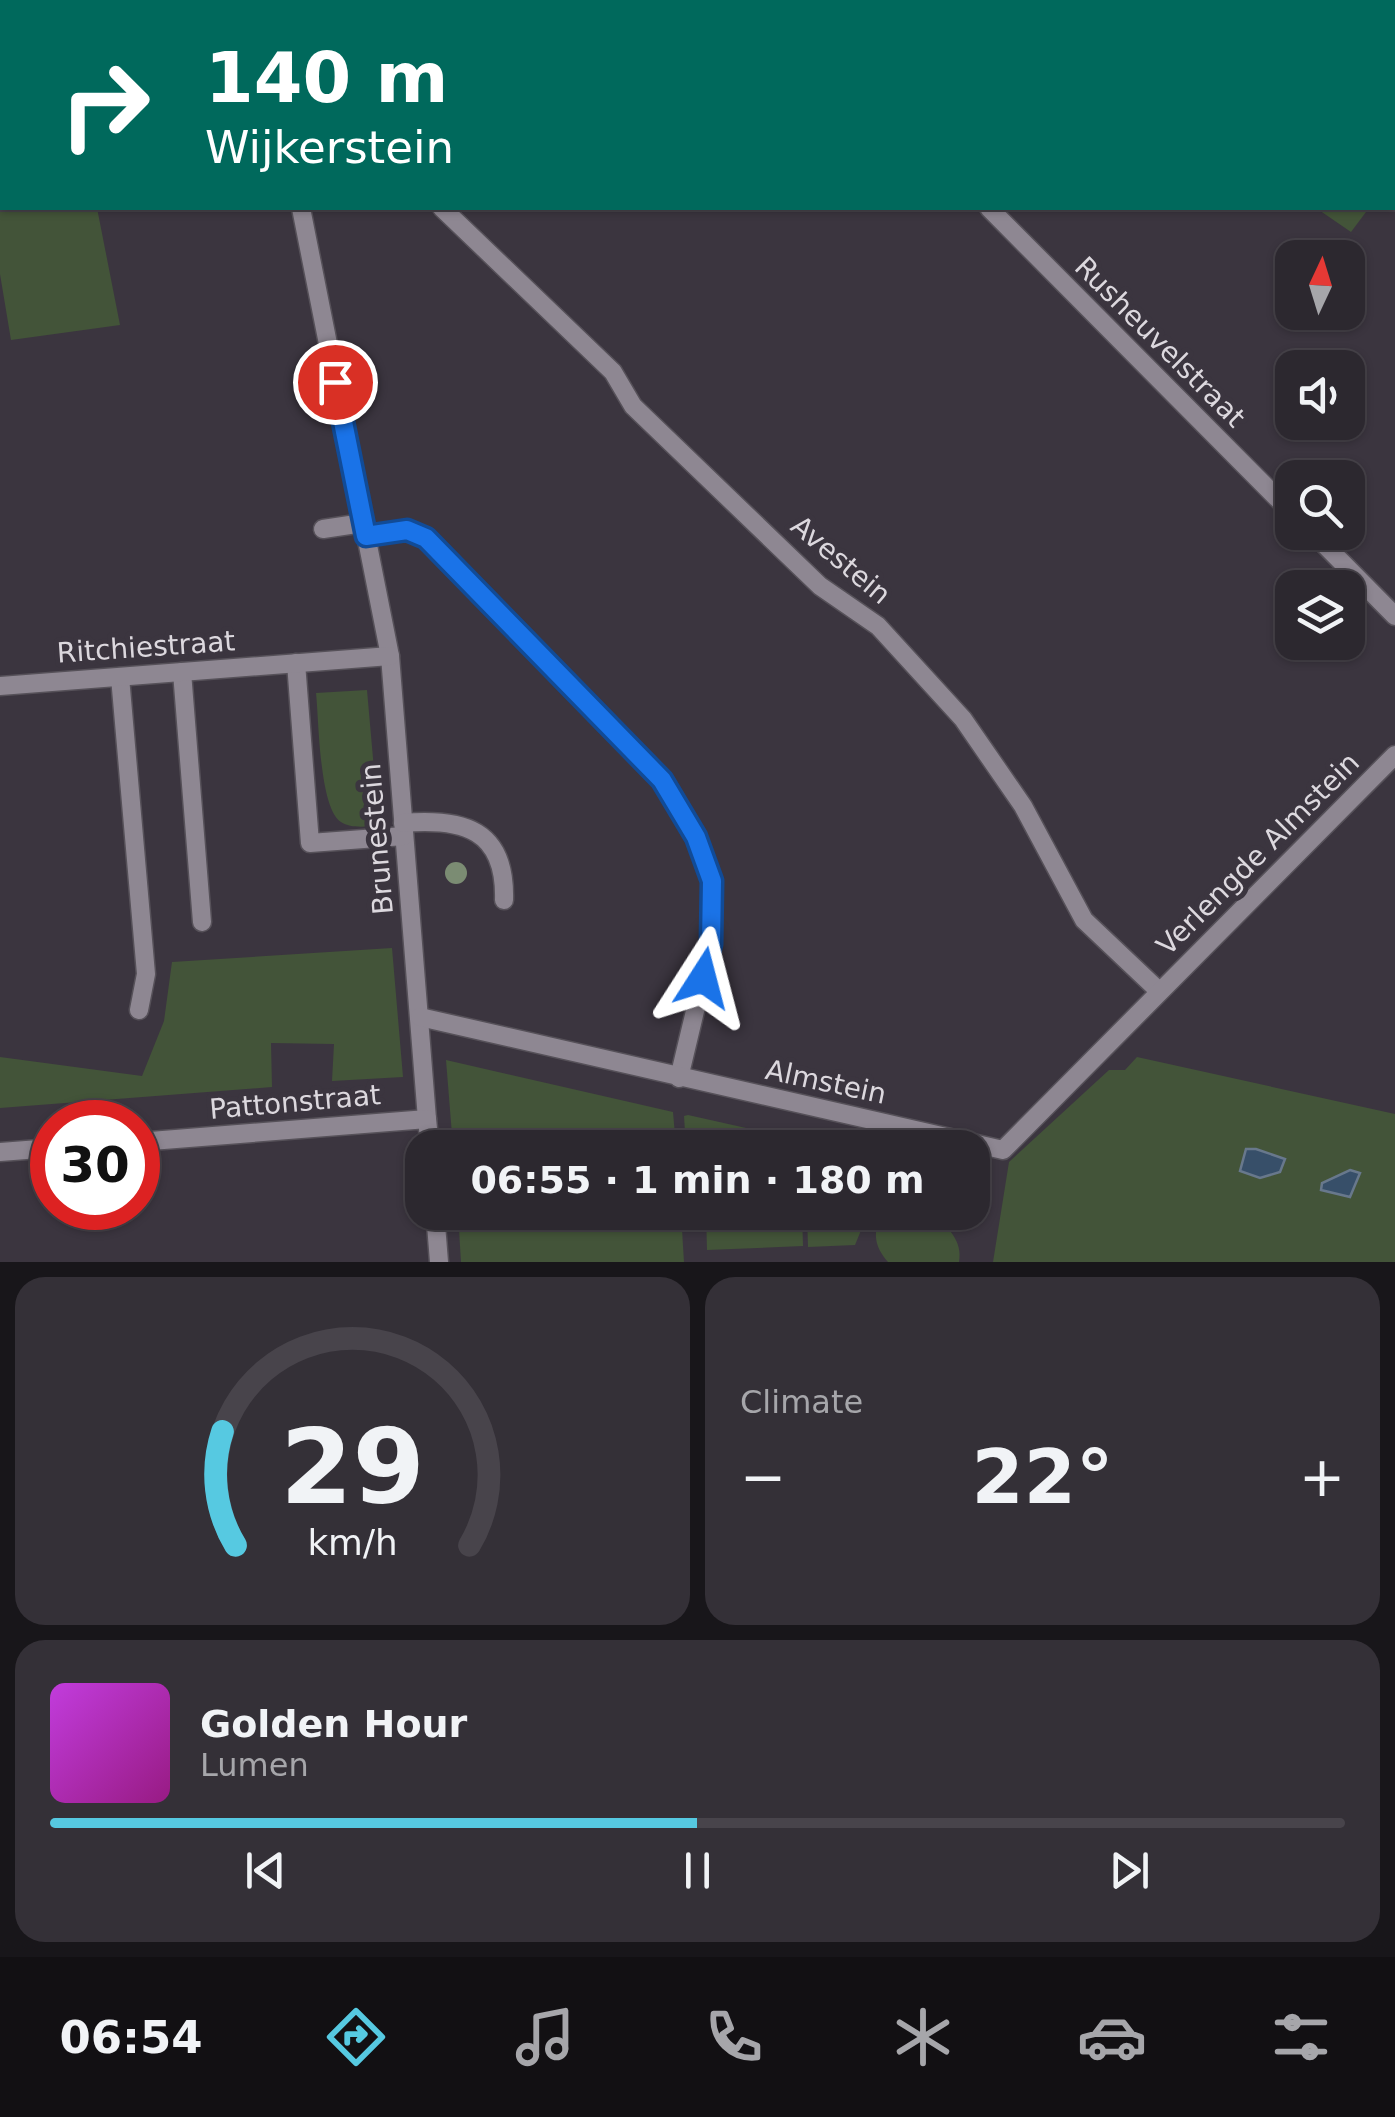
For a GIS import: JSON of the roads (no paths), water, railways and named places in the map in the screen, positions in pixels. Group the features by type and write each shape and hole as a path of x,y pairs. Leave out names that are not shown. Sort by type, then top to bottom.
{"street":[{"name":"Brunestein","path":"301,210 390,656 420,1017"},
{"name":"Avestein","path":"444,210 612,372 633,406 820,586 878,626 963,719 1023,806 1084,920 1159,991"},
{"name":"Rusheuvelstraat","path":"991,210 1275,496"},
{"path":"323,528 407,530 426,538 662,780 694,833 712,881 711,944 679,1078"},
{"path":"1330,550 1395,616"},
{"name":"Ritchiestraat","path":"0,686 390,656"},
{"path":"296,664 310,843 453,822 488,842 499,860 504,900"},
{"path":"182,672 202,922"},
{"path":"120,677 146,974 139,1010"},
{"name":"Verlengde Almstein","path":"1159,991 1395,755"},
{"name":"Almstein","path":"420,1017 1003,1150 1159,991"},
{"path":"420,1017 428,1130"},
{"name":"Pattonstraat","path":"160,1140 427,1119"},
{"path":"0,1152 30,1150"},
{"path":"436,1230 439,1262"}],"water":[{"path":"1246,1149 1285,1159 1280,1172 1260,1178 1240,1171"},
{"path":"1350,1170 1360,1173 1350,1197 1321,1190 1322,1183"}]}
